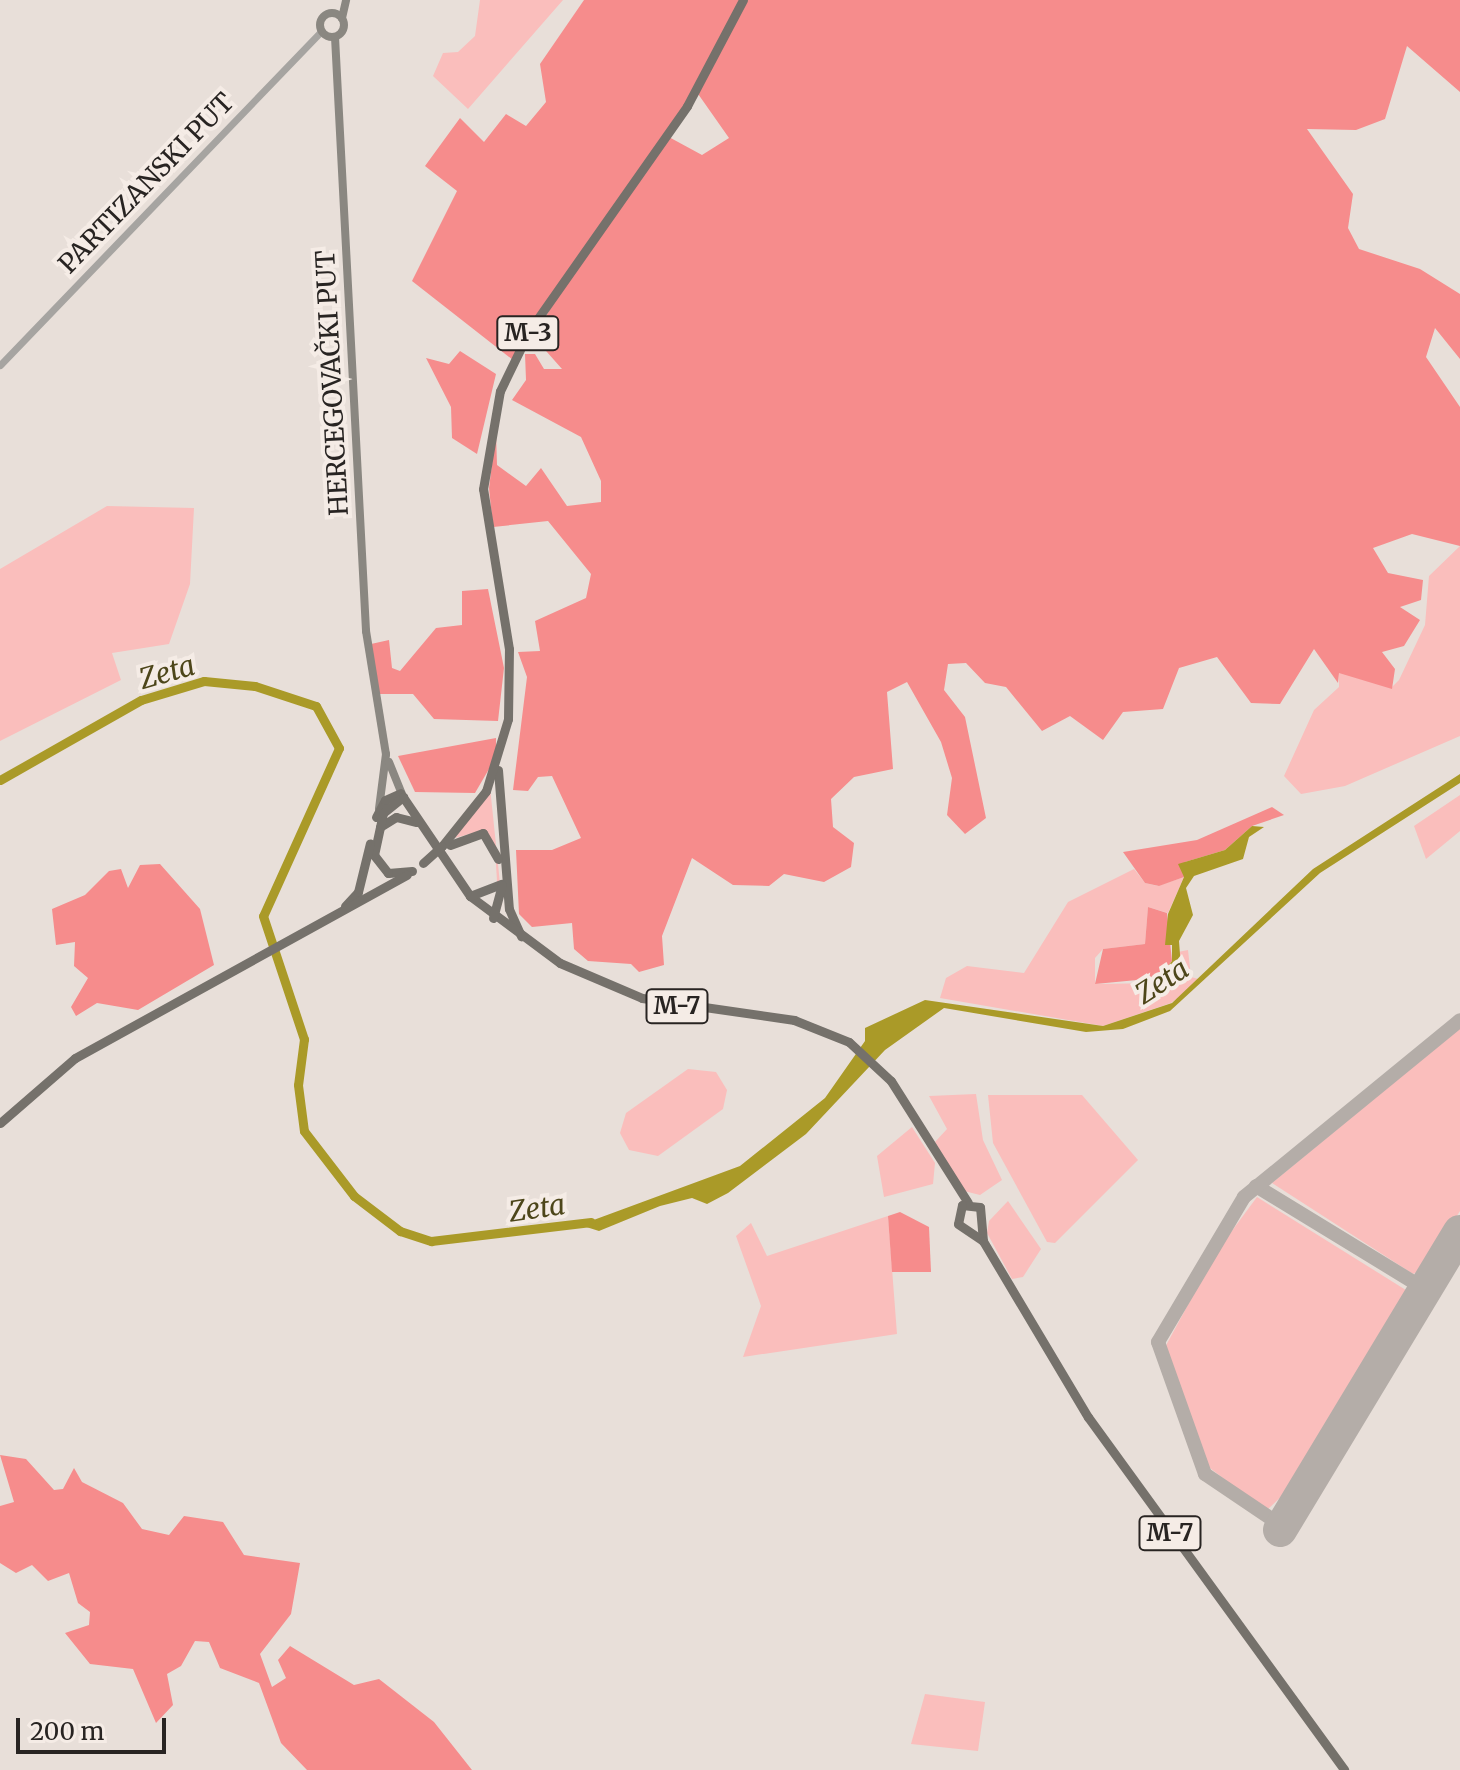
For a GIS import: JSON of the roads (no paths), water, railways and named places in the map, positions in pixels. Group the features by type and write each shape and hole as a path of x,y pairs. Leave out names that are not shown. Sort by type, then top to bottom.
{"main road":[{"path":"343,0 342,18 335,37 321,31 323,18 343,0"},
{"name":"M-3","path":"0,1123 63,1065 412,871 442,846 474,811 497,766 510,665 483,489 497,398 529,331 689,103 743,0"},
{"path":"332,13 342,18"},
{"name":"HERCEGOVAČKI PUT","path":"335,37 366,631 379,726 386,754"},
{"path":"386,754 402,795"},
{"path":"323,923 358,892 378,810 386,754"},
{"path":"497,766 509,909 524,940"},
{"path":"378,810 402,795"},
{"path":"402,795 384,811 379,828 379,867 412,871"},
{"name":"M-7","path":"402,795 428,842 470,896 493,918 524,940 642,998 794,1020 841,1038 884,1073 963,1205"},
{"path":"379,828 396,817 416,822"},
{"path":"442,846 473,832 490,836 502,884 493,918"},
{"path":"470,896 502,884"},
{"path":"493,918 509,909"},
{"name":"M-7","path":"963,1205 980,1207 983,1241"},
{"name":"M-7","path":"963,1205 956,1221 983,1241 1081,1407 1344,1770"},
{"path":"969,1229 980,1223"}],"street":[{"name":"PARTIZANSKI PUT","path":"0,365 321,31"}],"water":[{"path":"1460,774 1460,783 1320,873 1170,1011 1123,1029 1086,1032 944,1008 885,1050 806,1134 728,1193 707,1204 692,1198 660,1206 599,1231 580,1225 740,1166 825,1098 865,1041 865,1028 925,1000 1103,1026 1172,1003 1313,869"},
{"path":"1252,826 1264,827 1249,837 1243,859 1194,876 1186,888 1193,915 1179,941 1181,968 1176,979 1162,983 1158,978 1172,961 1172,945 1165,945 1168,914 1184,877 1178,864 1225,850"}],"waterway":[{"name":"Zeta","path":"0,780 141,700 204,681 255,686 316,706 339,748 263,916 304,1039 298,1085 304,1131 354,1196 400,1231 431,1241 591,1222"}]}
